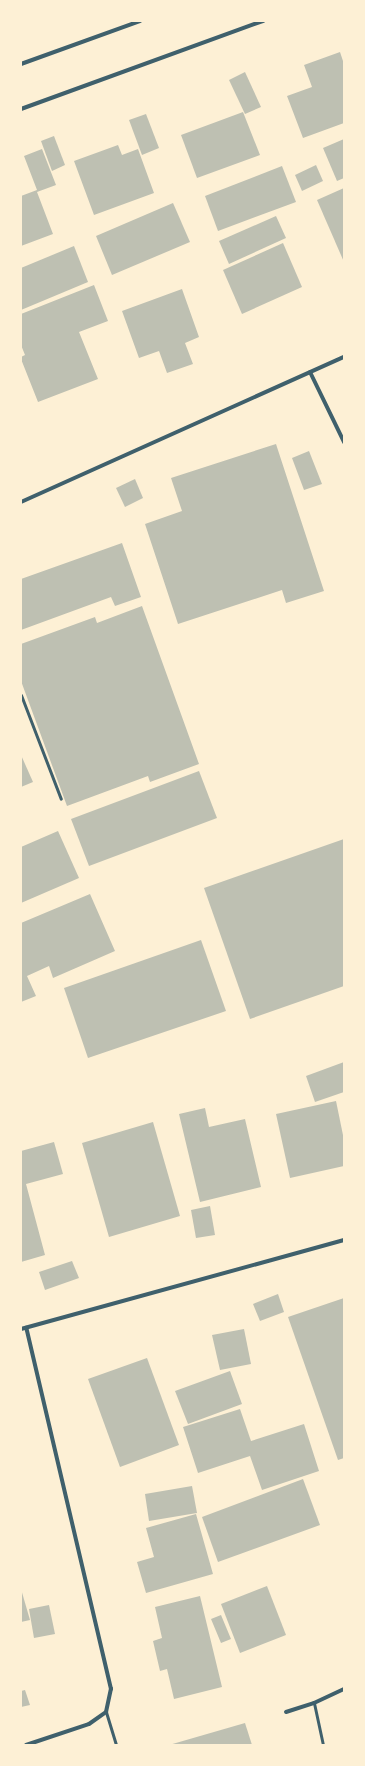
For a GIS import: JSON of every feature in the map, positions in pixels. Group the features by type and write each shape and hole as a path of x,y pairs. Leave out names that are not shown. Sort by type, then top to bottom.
{"street":[{"path":"21,64 140,21"},
{"path":"21,109 263,21"},
{"path":"21,502 344,358"},
{"path":"310,372 344,442"},
{"path":"21,1329 344,1240"},
{"path":"26,1328 111,1689 106,1712 89,1724 26,1745"},
{"path":"286,1712 314,1703 344,1689"}],"lane":[{"path":"21,695 61,799"},
{"path":"314,1703 323,1745"},
{"path":"106,1712 116,1745"}],"building":[{"path":"340,52 344,64 344,123 303,138 287,96 312,87 304,65"},
{"path":"245,72 261,107 245,114 229,80"},
{"path":"243,112 260,155 197,178 181,135"},
{"path":"146,114 159,148 142,155 129,120"},
{"path":"54,136 65,165 52,171 41,141"},
{"path":"344,139 344,178 337,181 323,148"},
{"path":"118,145 122,155 138,149 154,193 94,215 74,161"},
{"path":"42,149 56,185 37,192 53,234 21,246 21,196 37,190 24,156"},
{"path":"316,165 323,181 302,191 295,175"},
{"path":"282,166 296,202 218,231 205,196"},
{"path":"344,188 344,262 317,200"},
{"path":"173,203 190,242 112,275 96,236"},
{"path":"276,216 286,238 229,264 219,241"},
{"path":"283,243 302,287 242,314 223,270"},
{"path":"74,246 88,282 21,310 21,268"},
{"path":"94,285 108,321 79,332 98,379 38,402 21,359 21,357 25,355 21,345 21,314"},
{"path":"182,289 199,337 185,343 193,364 167,373 159,351 139,358 122,311"},
{"path":"276,444 324,591 286,603 282,590 178,624 145,524 182,511 171,478"},
{"path":"309,451 322,484 304,490 292,458"},
{"path":"135,479 143,498 125,507 116,488"},
{"path":"122,543 141,597 115,606 111,597 21,630 21,579"},
{"path":"142,606 199,764 150,782 148,776 67,806 21,681 21,644 95,617 97,623"},
{"path":"21,755 33,782 21,787"},
{"path":"199,771 217,818 89,866 71,819"},
{"path":"58,831 79,878 21,903 21,847"},
{"path":"344,839 344,986 250,1019 204,888"},
{"path":"90,894 115,951 53,978 49,966 27,976 36,996 21,1002 21,923"},
{"path":"201,940 226,1011 88,1058 64,988"},
{"path":"344,1062 344,1092 315,1102 306,1076"},
{"path":"336,1101 344,1140 344,1166 290,1178 276,1114"},
{"path":"205,1108 209,1127 245,1119 261,1187 200,1202 179,1114"},
{"path":"153,1122 180,1216 109,1237 82,1143"},
{"path":"54,1142 63,1174 26,1184 45,1255 21,1262 21,1151"},
{"path":"210,1206 215,1235 196,1238 191,1210"},
{"path":"72,1261 79,1278 45,1290 39,1272"},
{"path":"278,1294 284,1312 260,1321 253,1304"},
{"path":"344,1298 344,1458 338,1460 288,1317"},
{"path":"244,1329 251,1364 220,1370 212,1335"},
{"path":"147,1358 179,1445 120,1467 88,1379"},
{"path":"230,1371 242,1404 188,1424 175,1391"},
{"path":"240,1409 251,1441 304,1424 319,1471 262,1490 250,1456 198,1473 183,1427"},
{"path":"303,1479 320,1525 218,1562 202,1517"},
{"path":"192,1486 197,1513 149,1521 145,1494"},
{"path":"196,1514 213,1574 146,1593 137,1562 154,1557 146,1528"},
{"path":"267,1586 286,1635 240,1653 221,1604"},
{"path":"21,1589 30,1620 21,1622"},
{"path":"200,1596 222,1687 174,1699 167,1669 160,1671 153,1641 162,1638 155,1607"},
{"path":"49,1605 55,1634 34,1638 29,1609"},
{"path":"221,1615 231,1639 221,1643 211,1619"},
{"path":"25,1690 30,1705 21,1707 21,1691"},
{"path":"245,1723 252,1745 169,1745"}]}
